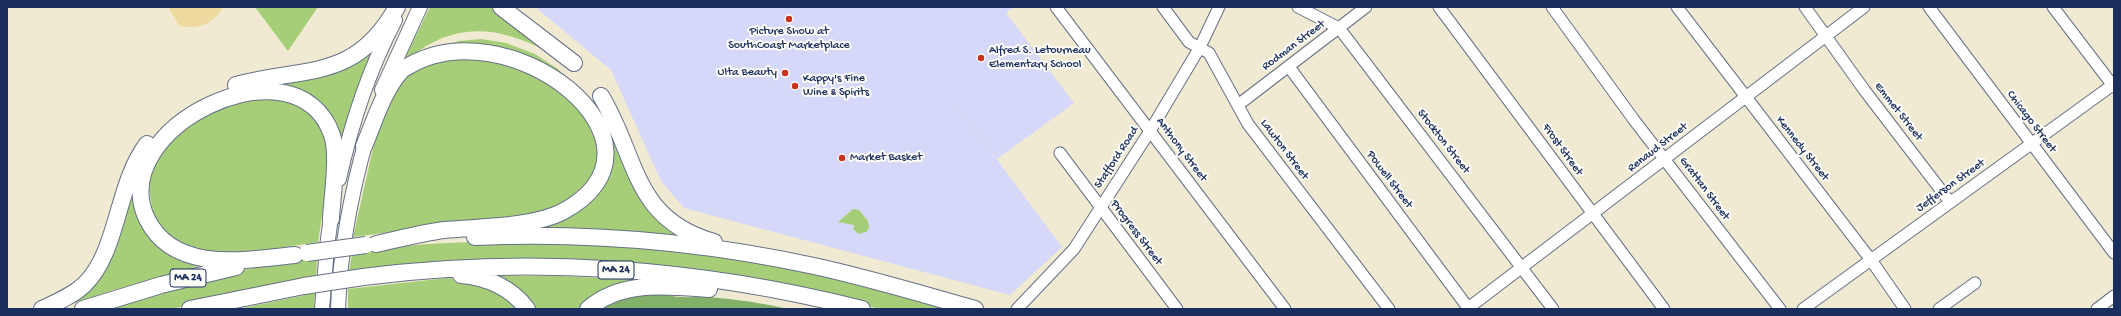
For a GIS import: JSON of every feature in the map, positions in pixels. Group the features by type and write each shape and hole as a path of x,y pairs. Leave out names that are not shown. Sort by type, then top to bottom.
{"highway":[{"path":"42,309 74,292 96,270 105,251 125,188 139,156 152,136 171,117 194,101 222,89 320,70 341,63 364,49 374,40 386,26 396,7"},
{"path":"501,7 564,55 584,73"},
{"path":"364,146 385,97 402,71 426,50 452,38"},
{"path":"371,244 428,232 541,220 569,208 589,189 599,173 605,154 605,134 599,114 582,88 569,73 546,55 525,44"},
{"path":"594,85 609,110 642,188 651,202 666,218 683,230 705,240 787,261"},
{"path":"301,254 259,259 213,260 183,252 161,238 146,216 141,192 145,169 162,141 190,116 227,98 245,94 267,92 284,93 298,98 320,115 332,135 335,154 331,219"},
{"name":"MA 24","path":"83,309 187,278 301,254 371,244 486,237 568,237 678,245 787,261 874,281 975,309"},
{"name":"MA 24","path":"190,309 301,286 365,277 490,267 573,268 628,271 690,277 766,288 862,309"},
{"path":"365,277 437,274 467,275 485,280 503,288 516,297 527,309"},
{"path":"225,309 301,286"},
{"path":"588,309 615,293 632,288 650,287 739,291 851,309"}],"main road":[{"path":"322,309 331,219 342,166 357,112 376,61 401,7"},
{"path":"338,309 344,240 364,146 386,80 420,7"}],"street":[{"name":"Anthony Street","path":"1056,7 1285,309"},
{"name":"Lawton Street","path":"1163,7 1189,42 1209,53 1248,124 1326,229 1389,309"},
{"name":"Stafford Road","path":"1017,309 1074,249 1150,131 1200,47 1219,7"},
{"name":"Stockton Street","path":"1298,7 1339,28 1520,268 1553,309"},
{"name":"Rodman Street","path":"1238,105 1366,7"},
{"name":"Frost Street","path":"1439,7 1664,309"},
{"name":"Grattan Street","path":"1552,7 1665,159 1780,309"},
{"name":"Kennedy Street","path":"1677,7 1871,260 1905,309"},
{"name":"Emmet Street","path":"1805,7 1950,202"},
{"name":"Renaud Street","path":"1468,309 1864,7"},
{"name":"Chicago Street","path":"1929,7 2114,253"},
{"path":"2053,7 2114,85"},
{"name":"Powell Street","path":"1289,67 1468,309"},
{"name":"Jefferson Street","path":"1803,309 2114,85"},
{"name":"Progress Street","path":"1060,153 1176,309"},
{"path":"1939,309 1975,283"},
{"path":"2097,309 2114,296"}],"shaded area":[{"path":"535,7 1014,7 1006,13 1074,103 997,159 949,95 1062,247 1010,295 684,208 661,181 611,70"}],"green space":[{"path":"255,7 318,7 288,51"},
{"path":"430,7 494,7 546,51 528,42 510,36 492,32 475,31 458,33 442,38 425,47 408,59 406,56"},
{"path":"481,39 506,43 535,54 558,69 576,87 600,130 595,174 557,210 353,237 374,144 386,108 403,78 444,46 459,41"},
{"path":"369,52 370,54 342,143 335,130 272,82"},
{"path":"267,97 307,108 328,135 327,184 318,242 241,254 212,255 176,244 155,222 147,180 150,170 178,133 220,106"},
{"path":"606,121 678,232 676,236 620,231 538,228 562,217 610,153 610,137"},
{"path":"133,178 140,211 199,266 114,290 68,305 74,298"},
{"path":"853,209 859,210 868,221 869,228 866,232 859,234 853,229 854,225 838,222"},
{"path":"515,241 666,248 809,270 956,309 880,309 841,299 689,272 349,272 352,254 372,250 413,245"},
{"path":"317,258 316,277 171,309 99,309 234,272 289,261"},
{"path":"498,276 559,276 641,280 582,309 532,309"},
{"path":"447,278 460,279 489,286 523,309 348,309 348,289"},
{"path":"661,292 679,297 729,299 789,309 595,309 616,298"},
{"path":"315,293 314,309 238,309"}],"sand":[{"path":"168,7 223,7 210,22 199,26 186,27 179,26"}],"place":[{"name":"Picture Show at SouthCoast Marketplace","path":"789,19"},
{"name":"Alfred S. Letourneau Elementary School","path":"981,58"},
{"name":"Ulta Beauty","path":"785,73"},
{"name":"Kappy's Fine Wine & Spirits","path":"795,86"},
{"name":"Market Basket","path":"842,158"}]}
